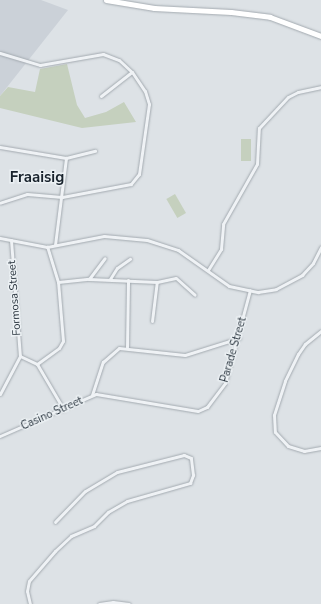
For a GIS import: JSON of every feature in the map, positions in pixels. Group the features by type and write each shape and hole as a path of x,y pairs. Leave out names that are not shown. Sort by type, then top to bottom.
{"highway":[{"path":"106,0 154,8 263,15 321,36"}],"street":[{"path":"0,53 29,63 40,65 102,54 118,60 132,72 145,91 149,104 136,180 131,184 99,192 62,197 32,194 0,203"},
{"path":"101,96 132,72"},
{"path":"208,270 221,249 223,224 257,164 259,128 288,97 298,92 321,87"},
{"path":"0,147 66,158 95,151"},
{"path":"55,246 66,158"},
{"path":"0,238 47,247 104,236 147,240 178,250 229,286 250,290 276,289 302,274 313,263 321,248"},
{"name":"Formosa Street","path":"11,240 20,356"},
{"path":"37,364 63,341 58,282 47,247"},
{"path":"88,279 105,258"},
{"path":"110,279 117,268 130,259"},
{"path":"58,282 88,279 157,282 178,278 195,295"},
{"path":"128,280 127,347 185,355 239,338"},
{"path":"152,321 157,282"},
{"name":"Parade Street","path":"92,395 104,394 203,410 216,398 222,388 239,338 250,290"},
{"path":"321,331 305,344 298,354 285,381 274,415 275,432 288,446 304,451 321,448"},
{"name":"Casino Street","path":"0,436 64,410 92,395 107,356 119,348 127,347"},
{"path":"0,394 20,356 37,364 64,410"},
{"path":"30,604 27,591 31,575 71,536 94,526 108,512 126,501 190,483 193,475 191,458 184,455 116,472 86,491 55,522"},
{"path":"99,604 113,602 129,604"}],"shaded area":[{"path":"0,0 41,0 68,10 0,96"}],"green space":[{"path":"67,64 77,105 85,118 106,112 124,102 136,122 82,128 0,108 0,96 8,87 35,92 40,69"},
{"path":"241,139 251,139 251,161 241,161"},
{"path":"175,194 186,213 177,218 166,199"}],"district":[{"name":"Fraaisig","path":"37,178"}]}
